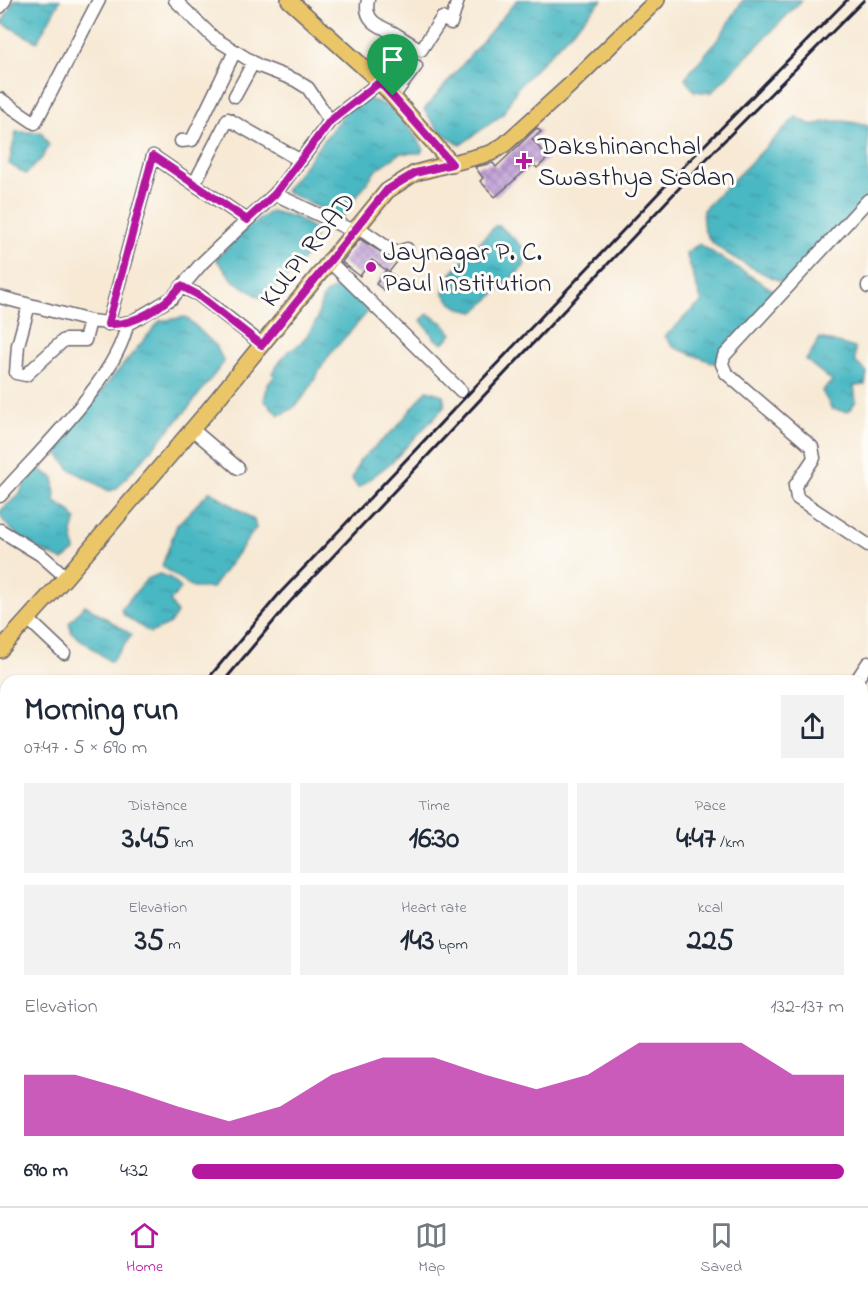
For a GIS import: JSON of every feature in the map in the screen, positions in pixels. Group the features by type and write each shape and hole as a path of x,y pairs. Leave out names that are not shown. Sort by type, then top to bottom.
{"main road":[{"path":"289,0 380,82 452,164"},
{"name":"KULPI ROAD","path":"0,650 66,578 192,429 387,190 415,173 491,153 505,144 569,87 657,0"}],"street":[{"path":"0,7 5,0"},
{"path":"0,99 35,123 99,0"},
{"path":"175,0 214,38 253,63 295,80 308,88 330,121"},
{"path":"368,0 366,10 370,19 422,50 442,18 451,23 458,0"},
{"path":"0,297 108,324 127,323 172,297 275,194 330,121 380,82 394,57 397,44 394,33"},
{"path":"181,141 192,140 235,51"},
{"path":"235,96 253,63"},
{"path":"393,96 416,66"},
{"path":"194,184 228,120 301,161"},
{"path":"108,324 153,156 247,220"},
{"path":"275,194 355,229 395,253 407,249"},
{"path":"868,200 724,356 722,364 726,373 812,447 814,458 797,481 797,498 868,545"},
{"path":"328,260 461,391"},
{"path":"181,286 198,295 262,345"},
{"path":"29,305 18,345 16,374 26,375 64,340 85,340 90,321"},
{"path":"1,494 109,369 120,348 127,323"},
{"path":"192,429 238,468"},
{"path":"0,530 41,555 66,578"},
{"path":"28,619 64,653"}],"water":[{"path":"14,0 60,0 37,42 2,23"},
{"path":"517,0 602,0 518,87 502,115 460,145 440,132 424,110"},
{"path":"743,0 802,0 711,93 694,91 685,78 719,38"},
{"path":"368,99 386,106 400,117 423,148 421,153 401,153 376,170 341,218 285,191 346,111"},
{"path":"796,117 813,126 840,121 868,126 868,197 786,284 744,263 713,243 703,225 703,210"},
{"path":"16,132 41,132 49,145 42,158 26,174 9,164"},
{"path":"271,211 295,217 316,230 303,260 263,299 234,281 216,259 243,231"},
{"path":"495,226 500,226 527,251 524,266 475,312 465,310 453,304 443,292 446,279"},
{"path":"699,244 778,293 714,363 673,347 665,336 702,303 686,253"},
{"path":"338,288 345,289 369,310 332,352 297,405 279,415 264,400 268,384 275,376 272,373 288,351 302,342 310,331 325,294"},
{"path":"428,314 443,323 452,334 443,343 436,340 421,320"},
{"path":"186,317 216,346 224,362 185,412 116,489 109,491 70,469 53,448 160,321"},
{"path":"820,338 855,348 855,362 867,372 865,385 854,386 856,401 848,412 832,409 822,391 832,381 806,360"},
{"path":"427,390 443,395 445,406 392,462 358,488 352,479 360,460 397,427"},
{"path":"39,469 54,478 55,502 70,511 76,520 72,532 75,551 63,560 26,541 8,526 0,511 20,494 27,477"},
{"path":"210,491 254,520 256,528 212,588 193,588 162,566 177,525"},
{"path":"159,574 169,577 181,588 170,601 177,613 169,625 150,633 124,615 121,609 147,579"},
{"path":"85,605 132,635 111,662 72,633 69,623"}],"building":[{"name":"Dakshinanchal Swasthya Sadan","path":"537,128 541,132 532,139 548,158 537,168 533,164 495,197 480,181 483,178 475,167 493,163 496,167"},
{"name":"Jaynagar P. C. Paul Institution","path":"360,239 397,262 389,272 372,260 360,276 342,262"},
{"path":"386,270 396,277 385,291 376,284"}],"railway":[{"path":"211,675 279,594 685,165 847,0"},
{"path":"229,675 289,603 715,150 864,0"}],"place":[{"name":"Dakshinanchal Swasthya Sadan","path":"524,161"},
{"name":"Jaynagar P. C. Paul Institution","path":"371,267"}],"route":[{"path":"380,82 393,96 420,124 452,164 415,173 387,190 328,260 262,345 198,295 181,286 172,297 131,322 108,324 153,156 247,220 275,194 330,121 343,109 380,82"}]}
